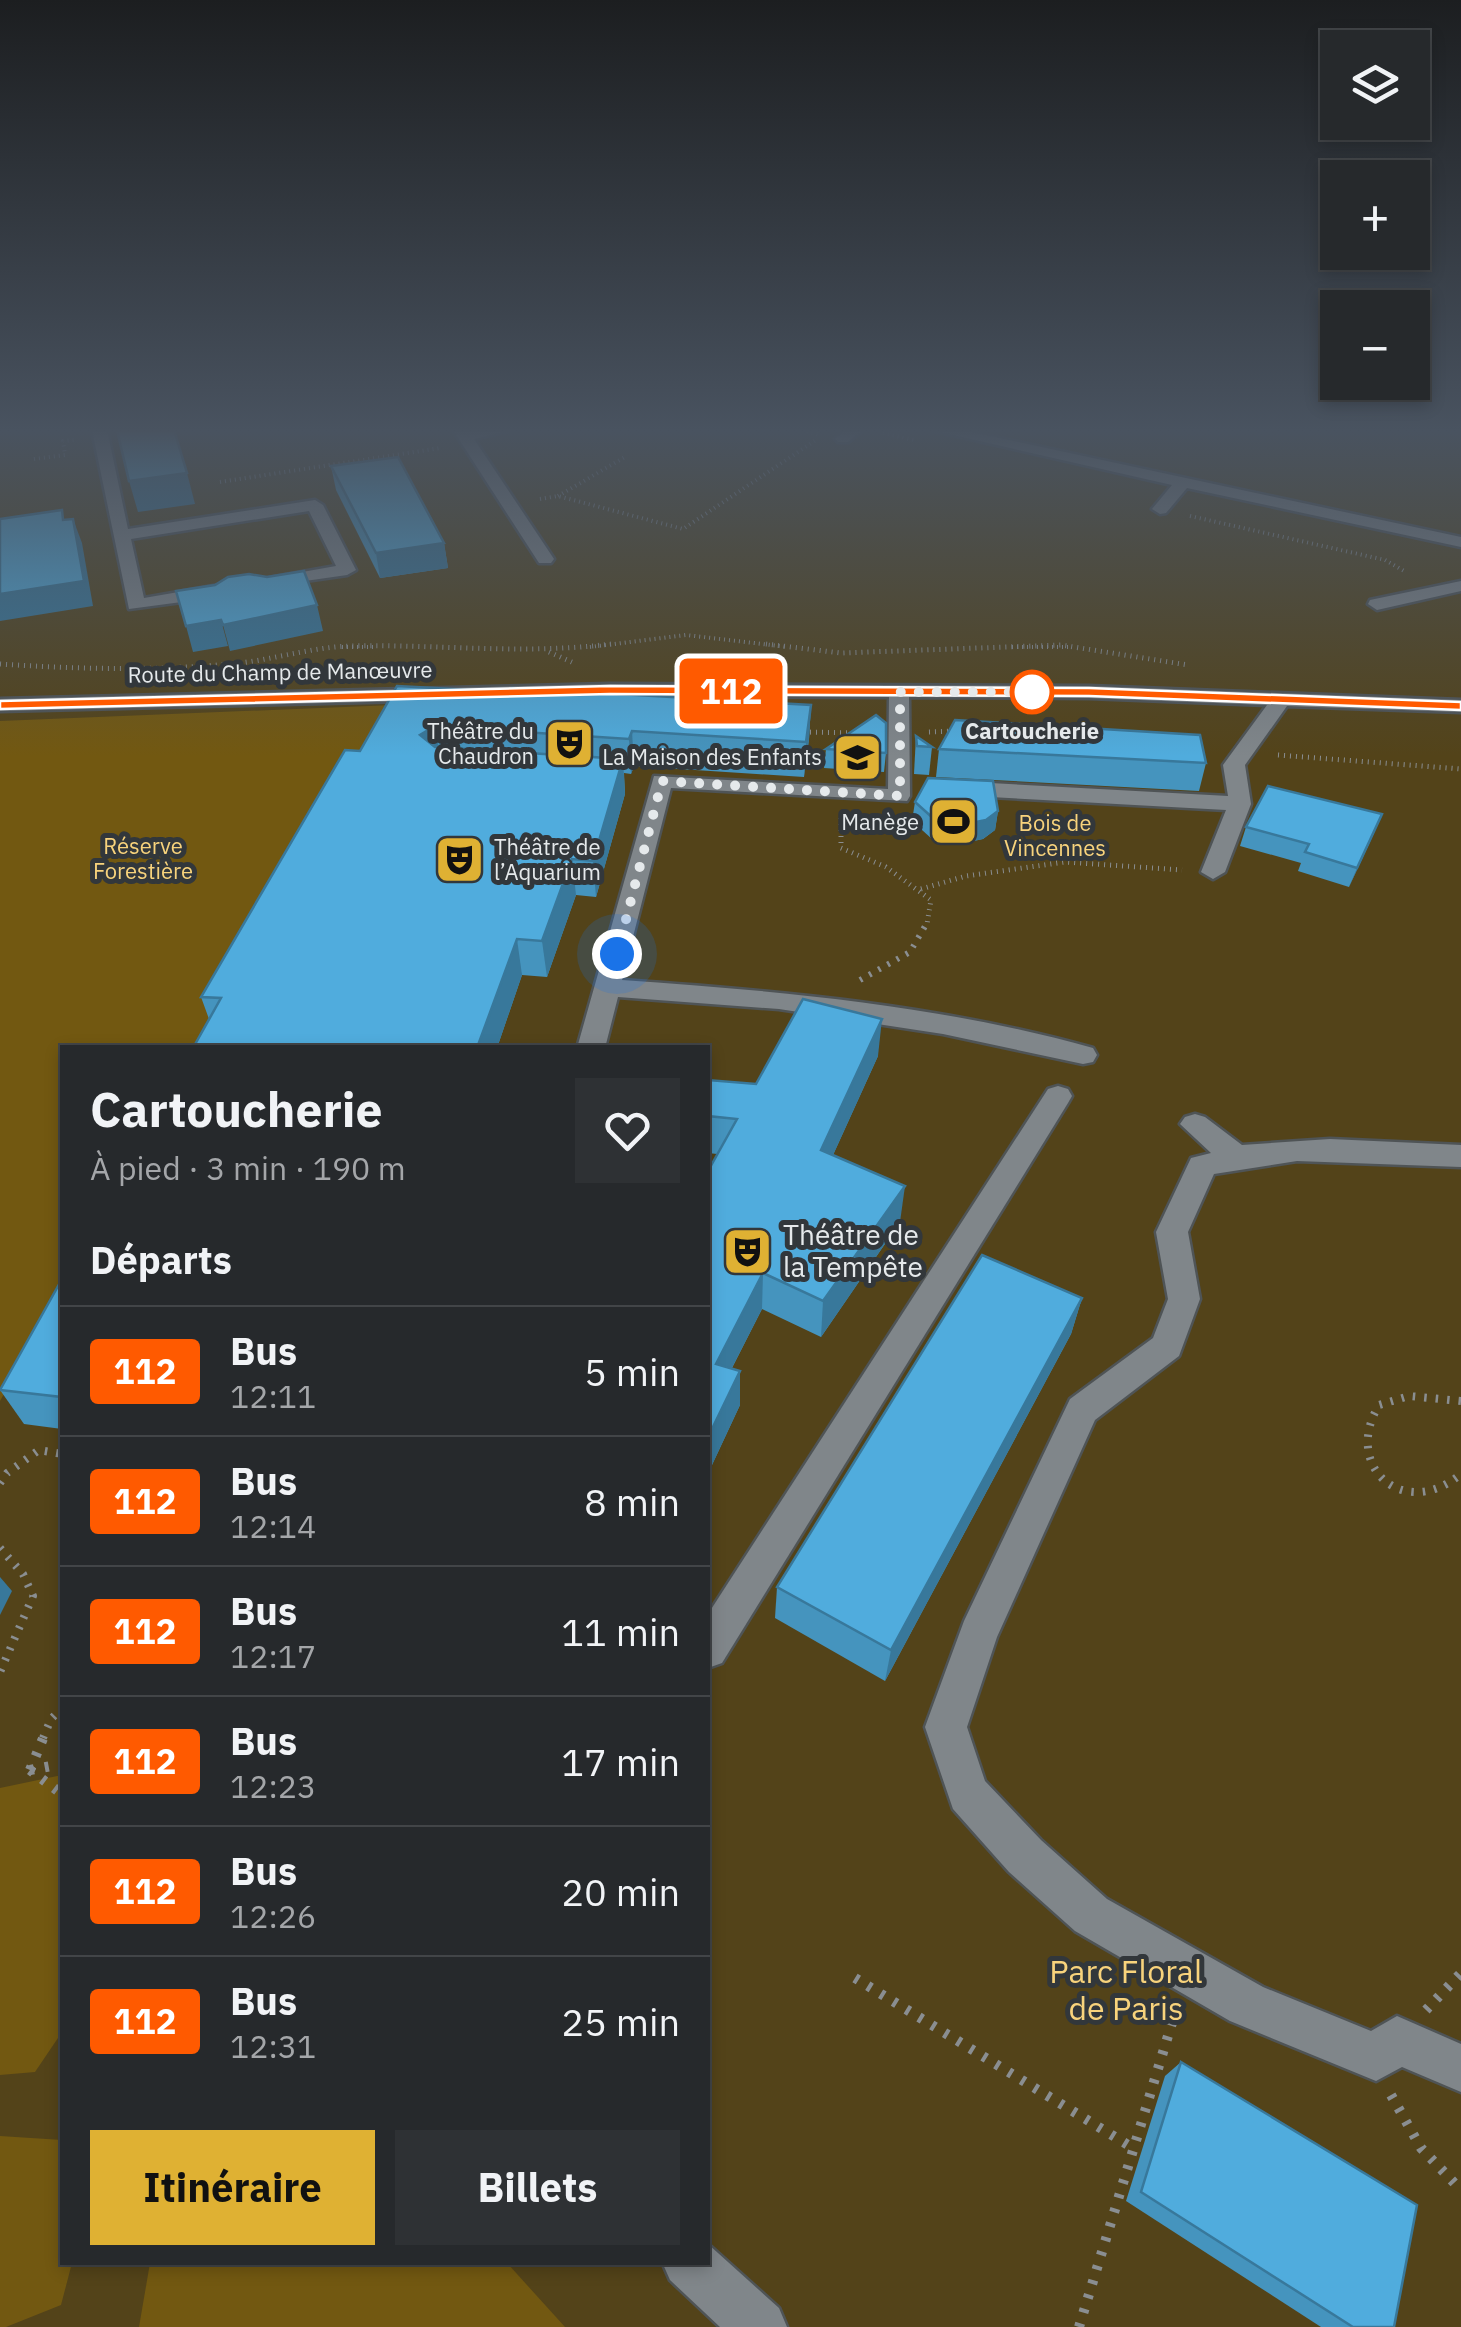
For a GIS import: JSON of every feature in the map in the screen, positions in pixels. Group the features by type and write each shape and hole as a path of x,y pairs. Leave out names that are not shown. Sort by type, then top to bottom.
{"street":[{"path":"122,539 136,605 347,570 331,539"},
{"path":"532,539 545,559"},
{"path":"1377,604 1461,586"},
{"name":"Route du Champ de Manœuvre","path":"0,705 590,690 1282,698 1461,706"},
{"path":"592,1045 608,988 649,785 670,780 900,796 900,692"},
{"path":"1213,872 1240,804 1234,765 1282,698"},
{"path":"900,785 1240,804"},
{"path":"608,988 778,1000 943,1025 1083,1055"},
{"path":"710,1646 1058,1096"},
{"path":"1195,1124 1234,1155"},
{"path":"1461,1156 1322,1151 1234,1155 1202,1166 1172,1232 1184,1299 1167,1346 1082,1410 978,1634 946,1727 968,1794 1025,1856 1091,1915 1247,2004 1376,2057 1397,2040 1461,2068"},
{"path":"691,2265 760,2327"}],"path":[{"path":"1291,539 1385,560 1437,591"},
{"path":"0,664 85,670 174,668 232,664 347,646 548,652 686,635 841,653 1062,645 1188,666"},
{"path":"788,731 970,730"},
{"path":"1244,752 1461,769"},
{"path":"841,792 840,848 886,867 931,900 930,922 907,958 850,985"},
{"path":"921,890 966,876 1065,862 1213,872"},
{"path":"1461,1402 1409,1396 1379,1405 1366,1426 1364,1443 1368,1461 1390,1482 1408,1490 1435,1492 1461,1474"},
{"path":"0,1483 7,1473 39,1450 60,1454"},
{"path":"0,1548 23,1574 33,1596 0,1672"},
{"path":"30,1770 51,1720 60,1710"},
{"path":"30,1770 60,1764"},
{"path":"30,1770 60,1792"},
{"path":"1079,2327 1187,1972"},
{"path":"856,1978 1133,2148"},
{"path":"1376,2057 1394,2104 1420,2148 1461,2190"}],"green space":[{"name":"Bois de Vincennes","path":"0,539 1461,539 1461,2327 0,2327"},
{"name":"Réserve Forestière","path":"393,705 201,1045 60,1045 60,1294 0,1401 0,721"},
{"path":"60,1775 60,2035 35,2072 0,2075 0,1788"},
{"path":"0,2136 60,2140 60,2265 71,2265 61,2305 0,2327"},
{"path":"150,2265 509,2265 565,2327 139,2327"}],"building":[{"path":"0,539 76,539 84,581 0,594"},
{"path":"369,539 442,539 444,543 376,553"},
{"path":"304,571 317,605 223,625 221,620 186,626 176,591 215,585 228,577 267,577"},
{"path":"397,686 510,692 512,688 811,705 806,742 632,731 629,739 435,726 420,735 435,747 623,759 593,861 572,859 542,941 517,939 478,1045 195,1045 221,998 201,997 345,750 360,751"},
{"path":"876,715 886,723 886,753 826,749"},
{"path":"955,720 1200,735 1206,763 939,749"},
{"path":"916,736 932,747 917,746"},
{"path":"928,778 993,781 998,811 986,820 961,825 934,819 915,802"},
{"path":"1268,786 1382,814 1357,868 1305,852 1309,844 1246,827"},
{"name":"Théâtre de la Tempête","path":"803,999 882,1019 821,1150 905,1186 823,1301 763,1273 716,1364 740,1371 711,1431 710,1167 737,1119 710,1116 710,1080 756,1084"},
{"path":"982,1255 1082,1298 891,1650 777,1587"},
{"path":"60,1283 60,1397 0,1390"},
{"path":"1181,2062 1417,2205 1394,2327 1353,2327 1141,2192"}],"bus line":[{"name":"112","path":"0,705 610,690 1089,692 1461,706"}],"place":[{"name":"Cartoucherie","path":"1032,692"},
{"name":"Théâtre du Chaudron","path":"569,744"},
{"name":"La Maison des Enfants","path":"857,757"},
{"name":"Manège","path":"954,822"},
{"name":"Théâtre de l’Aquarium","path":"459,860"},
{"name":"Théâtre de la Tempête","path":"748,1251"}],"route":[{"path":"617,954 662,781 900,796 900,692 1032,692"}],"park label":[{"name":"Parc Floral de Paris","path":"1126,1990"}]}
